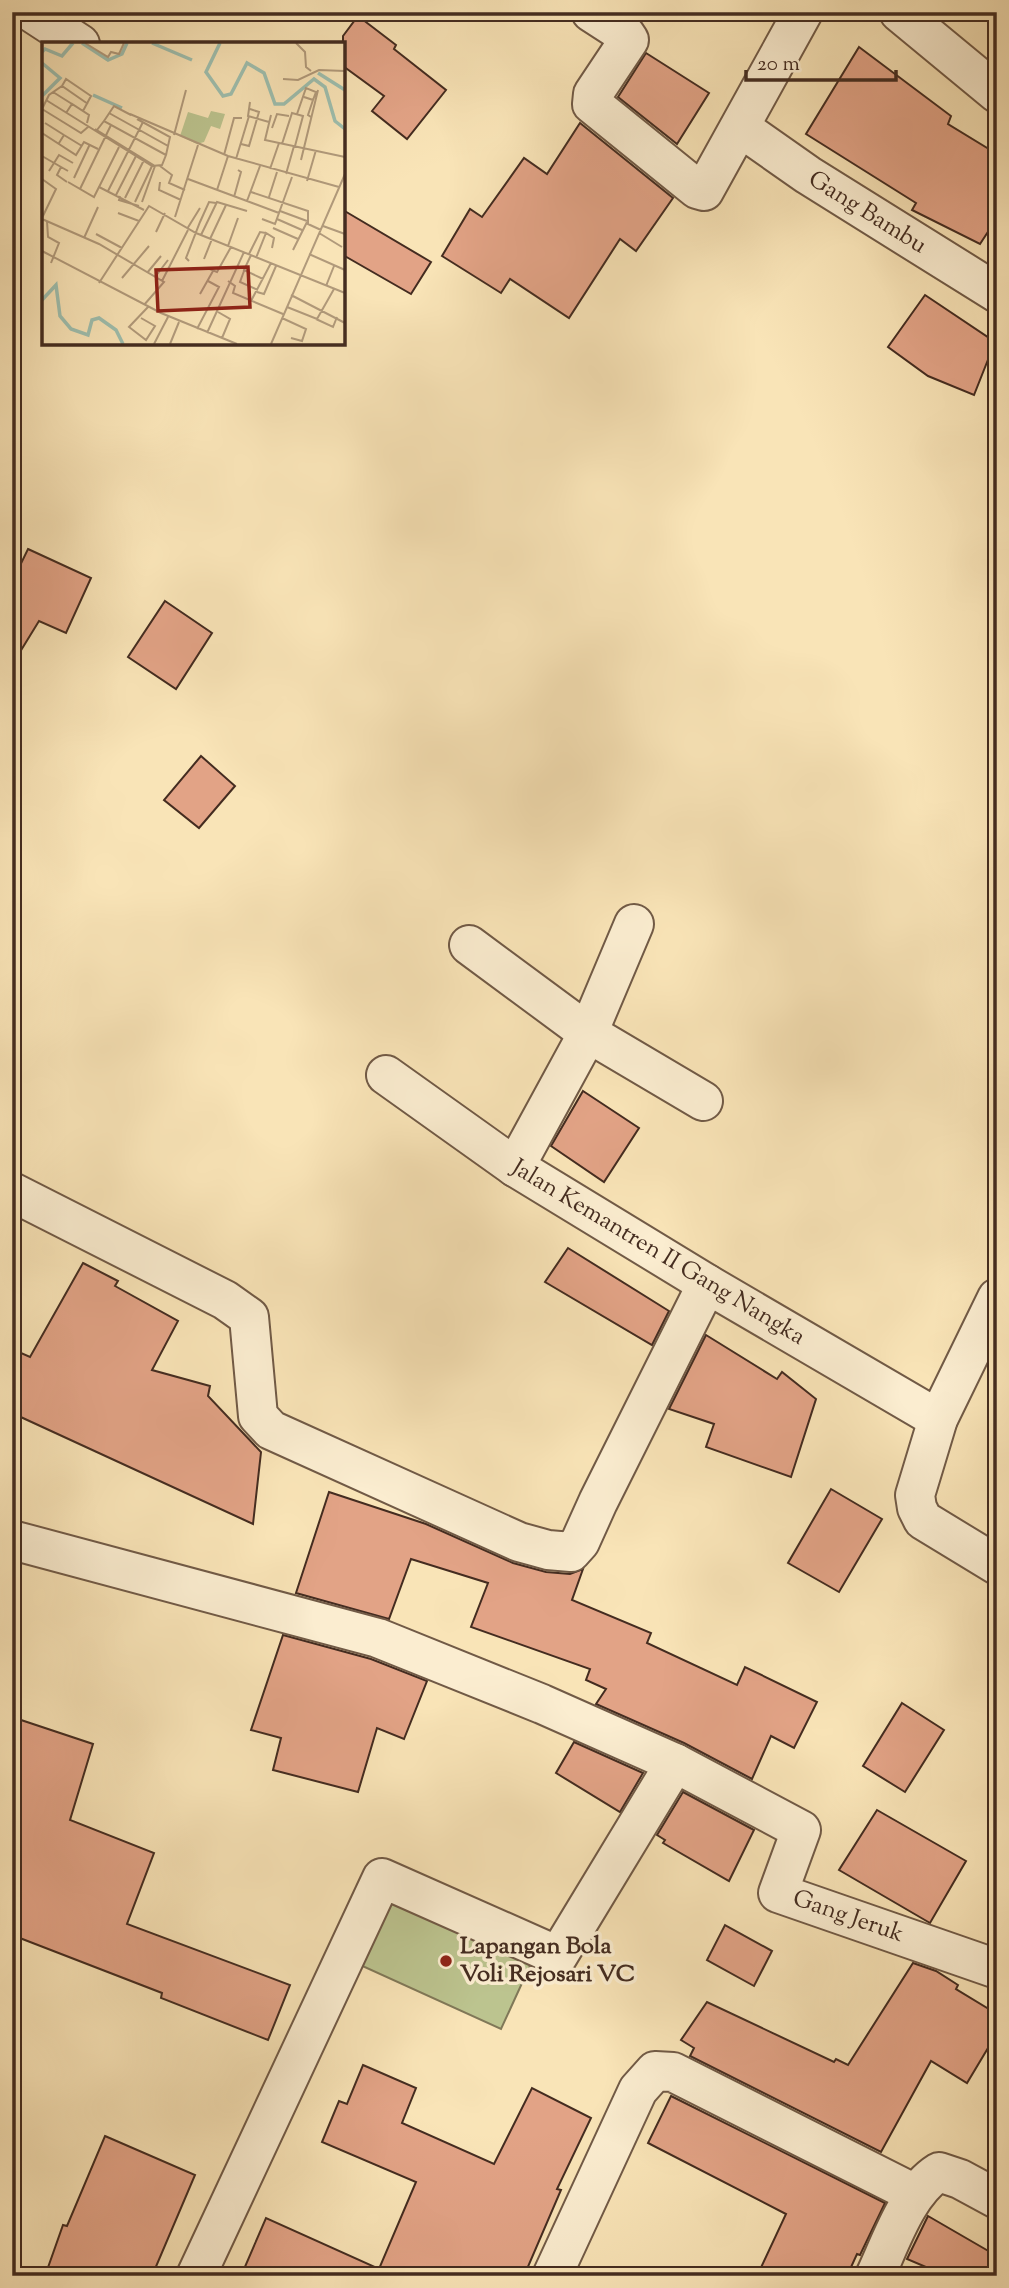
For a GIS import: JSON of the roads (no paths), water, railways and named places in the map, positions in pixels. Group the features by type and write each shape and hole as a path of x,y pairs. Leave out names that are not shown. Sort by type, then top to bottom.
{"street":[{"path":"31,12 77,42"},
{"path":"591,12 625,34 629,40 593,94 592,104 697,189 704,191 803,12"},
{"path":"899,12 997,93"},
{"name":"Gang Bambu","path":"741,128 807,175 997,293"},
{"path":"515,1167 588,1032 635,924"},
{"path":"468,945 588,1032 704,1101"},
{"name":"Jalan Kemantren II Gang Nangka","path":"386,1074 515,1167 707,1284 939,1419"},
{"path":"12,1192 225,1300 249,1317 258,1416 271,1430 519,1542 548,1550 571,1552 580,1542 707,1284"},
{"path":"997,1298 939,1419 915,1495 923,1520 997,1565"},
{"path":"12,1540 378,1638 542,1704 675,1763 558,1956 382,1878 196,2276"},
{"name":"Gang Jeruk","path":"675,1763 802,1830 778,1893 997,1969"},
{"path":"552,2276 638,2090 655,2071 673,2072 915,2194"},
{"path":"877,2275 915,2194 926,2180 939,2172 960,2179 997,2199"}],"place":[{"name":"Lapangan Bola Voli Rejosari VC","path":"446,1961"}]}
